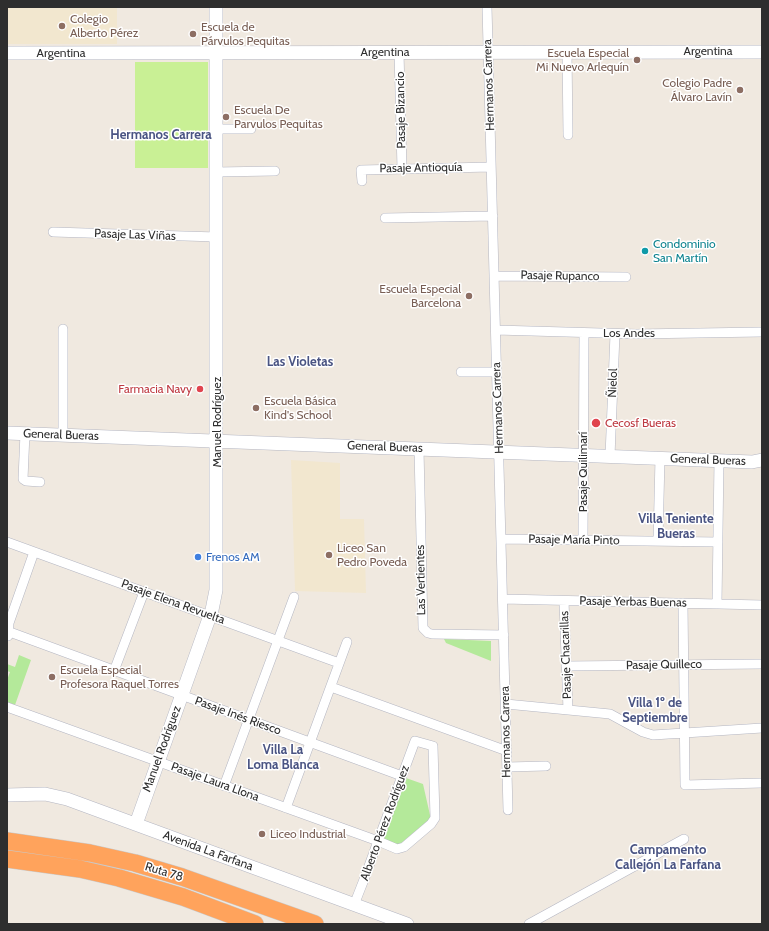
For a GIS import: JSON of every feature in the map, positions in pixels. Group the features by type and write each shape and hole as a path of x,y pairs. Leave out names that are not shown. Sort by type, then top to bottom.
{"highway":[{"name":"Ruta 78","path":"7,841 67,849 135,863 182,877 315,924"},
{"name":"Ruta 78","path":"7,859 80,869 138,883 183,897 256,924"}],"main road":[{"name":"Manuel Rodríguez","path":"136,824 210,615 216,585 216,238 220,172 216,129 216,7"},
{"name":"Argentina","path":"7,53 567,51 762,52"},
{"name":"General Bueras","path":"7,433 752,462 762,460"},
{"name":"Avenida La Farfana","path":"7,795 32,793 56,796 407,924"}],"street":[{"name":"Hermanos Carrera","path":"487,7 500,452 508,810"},
{"path":"567,51 568,135"},
{"name":"Pasaje Bizancio","path":"399,52 402,169"},
{"path":"216,129 251,129"},
{"name":"Pasaje Antioquía","path":"362,181 362,170 491,167"},
{"path":"220,172 275,171"},
{"path":"385,218 492,216"},
{"name":"Pasaje Las Viñas","path":"52,232 216,238"},
{"name":"Pasaje Rupanco","path":"494,276 626,277"},
{"path":"63,329 63,435"},
{"name":"Los Andes","path":"496,330 614,334 762,332"},
{"name":"Pasaje Quilimarí","path":"583,540 584,333"},
{"name":"Ñielol","path":"610,456 614,334"},
{"path":"461,372 497,372"},
{"path":"25,433 23,479 26,481 40,482"},
{"name":"Las Vertientes","path":"419,448 423,628 428,633 432,634 504,635"},
{"path":"658,541 660,458"},
{"path":"717,604 719,460"},
{"name":"Pasaje María Pinto","path":"502,539 718,542"},
{"name":"Pasaje Elena Revuelta","path":"7,542 339,663"},
{"path":"8,634 9,623 34,552"},
{"path":"114,671 144,592"},
{"path":"224,786 294,597"},
{"name":"Pasaje Yerbas Buenas","path":"503,599 762,605"},
{"name":"Pasaje Chacarillas","path":"564,601 568,710"},
{"path":"683,603 685,785 762,783"},
{"name":"Pasaje Inés Riesco","path":"8,634 402,776"},
{"path":"286,808 347,642"},
{"name":"Pasaje Quilleco","path":"566,666 762,664"},
{"path":"331,687 507,751"},
{"path":"506,704 610,714 648,734 762,728"},
{"name":"Pasaje Laura Llona","path":"7,707 400,849 434,820 436,815 433,746 415,741"},
{"name":"Alberto Pérez Rodríguez","path":"354,905 415,741"},
{"path":"507,767 546,766"},
{"path":"530,924 684,839"}],"shaded area":[{"name":"Colegio Alberto Pérez","path":"7,7 117,7 117,44 7,44"},
{"name":"Liceo San Pedro Poveda","path":"291,460 340,463 340,519 364,519 366,593 295,591"}],"green space":[{"path":"135,62 208,62 208,168 135,168"},
{"path":"444,639 491,641 491,661 446,643"},
{"path":"19,655 31,660 15,705 7,702 7,680 10,672 7,671 7,664 15,667"},
{"path":"406,778 423,784 430,819 399,845 384,839"}],"place":[{"name":"Colegio Alberto Pérez","path":"62,26"},
{"name":"Escuela de Párvulos Pequitas","path":"193,34"},
{"name":"Escuela Especial Mi Nuevo Arlequín","path":"637,60"},
{"name":"Colegio Padre Álvaro Lavín","path":"740,90"},
{"name":"Escuela De Parvulos Pequitas","path":"226,117"},
{"name":"Condominio San Martín","path":"645,251"},
{"name":"Escuela Especial Barcelona","path":"469,296"},
{"name":"Farmacia Navy","path":"200,389"},
{"name":"Escuela Básica Kind's School","path":"256,408"},
{"name":"Cecosf Bueras","path":"596,423"},
{"name":"Liceo San Pedro Poveda","path":"329,555"},
{"name":"Frenos AM","path":"198,557"},
{"name":"Escuela Especial Profesora Raquel Torres","path":"52,677"},
{"name":"Liceo Industrial","path":"262,834"}],"district":[{"name":"Hermanos Carrera","path":"161,135"},
{"name":"Las Violetas","path":"300,362"},
{"name":"Villa Teniente Bueras","path":"676,526"},
{"name":"Villa 1º de Septiembre","path":"655,710"},
{"name":"Villa La Loma Blanca","path":"283,758"},
{"name":"Campamento Callejón La Farfana","path":"668,858"}]}
